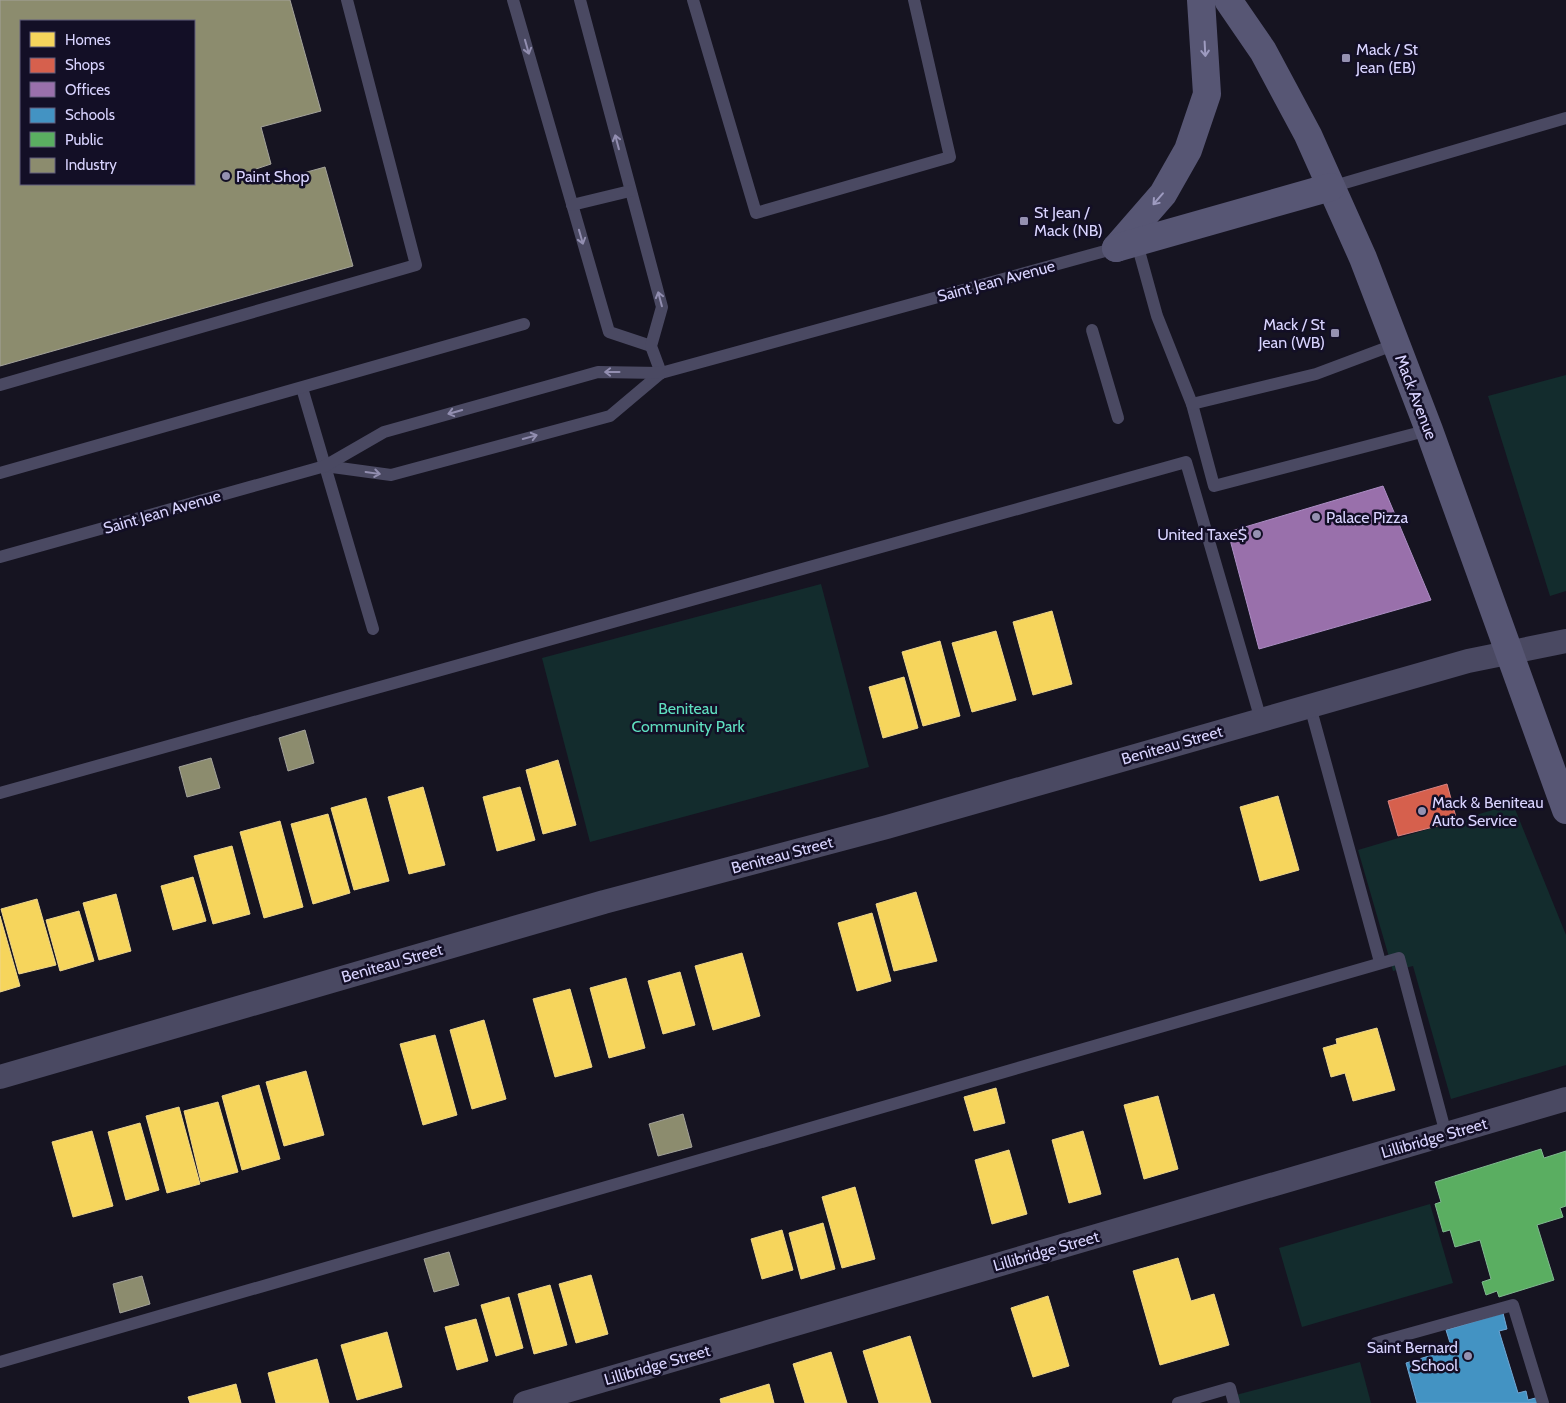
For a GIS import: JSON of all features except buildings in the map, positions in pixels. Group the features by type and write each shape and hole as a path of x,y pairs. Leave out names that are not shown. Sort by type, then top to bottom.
{"main road":[{"path":"1128,239 1163,194 1188,150 1207,94 1201,0"},
{"name":"Mack Avenue","path":"1228,0 1263,51 1308,135 1363,258 1428,430 1566,810"},
{"name":"Saint Jean Avenue","path":"1128,239 1331,187"}],"street":[{"name":"Beniteau Street","path":"0,1076 604,902 887,827 1468,661 1510,654 1566,641"},
{"name":"Lillibridge Street","path":"525,1403 1566,1099"}],"lane":[{"path":"0,385 416,265 347,0"},
{"path":"513,0 609,332 651,346"},
{"path":"580,0 662,307 651,346 661,373"},
{"path":"693,0 756,213 950,157 914,0"},
{"path":"1331,187 1566,118"},
{"path":"572,206 630,191"},
{"path":"1128,239 1192,404 1214,486 1428,430"},
{"name":"Saint Jean Avenue","path":"661,373 1128,239"},
{"path":"0,473 524,324"},
{"path":"1092,330 1118,418"},
{"path":"1192,404 1316,374 1396,344"},
{"path":"325,466 384,432 598,372 661,373"},
{"path":"325,466 391,475 610,416 661,373"},
{"path":"302,388 373,629"},
{"path":"0,794 1206,455"},
{"path":"1186,462 1261,720"},
{"name":"Saint Jean Avenue","path":"0,557 325,466"},
{"path":"1310,706 1380,962"},
{"path":"0,1362 1399,958 1446,1134"},
{"path":"1376,1343 1513,1305 1543,1403"},
{"path":"1178,1403 1230,1388 1234,1403"}],"green space":[{"path":"1566,375 1566,591 1550,596 1488,396"},
{"name":"Beniteau Community Park","path":"821,584 869,767 590,842 542,658"},
{"path":"1513,804 1566,935 1566,1065 1451,1099 1413,966 1393,971 1358,850"},
{"path":"1430,1204 1453,1283 1302,1327 1279,1248"},
{"path":"1360,1362 1371,1403 1234,1403 1232,1396"}],"place":[{"name":"Mack / St Jean (EB)","path":"1346,58"},
{"name":"Paint Shop","path":"226,176"},
{"name":"St Jean / Mack (NB)","path":"1024,221"},
{"name":"Mack / St Jean (WB)","path":"1335,333"},
{"name":"Palace Pizza","path":"1316,517"},
{"name":"United Taxe$","path":"1257,534"},
{"name":"Mack & Beniteau Auto Service","path":"1422,811"},
{"name":"Saint Bernard School","path":"1468,1356"}]}
